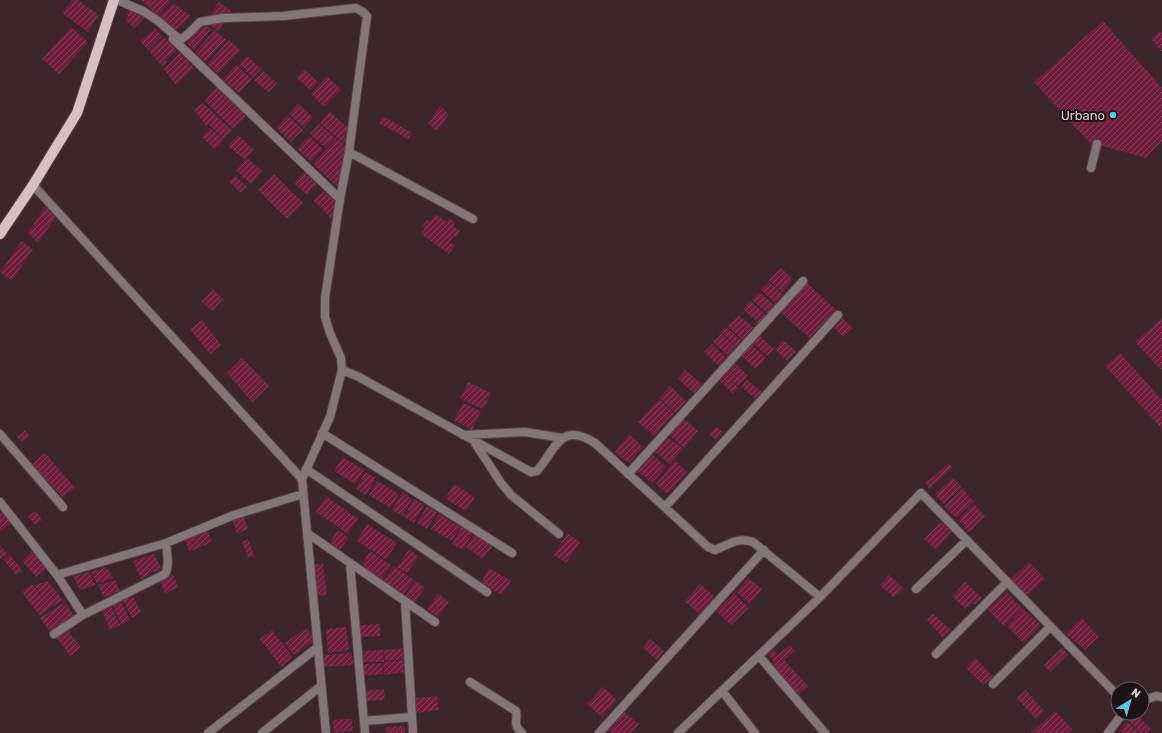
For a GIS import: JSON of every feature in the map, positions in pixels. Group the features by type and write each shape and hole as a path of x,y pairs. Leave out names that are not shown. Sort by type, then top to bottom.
{"main road":[{"path":"0,234 33,185 77,113 116,0"}],"street":[{"path":"116,0 143,11 158,21 180,40 200,22 223,18 283,16 356,8 367,16 349,152 340,199 324,308 330,333 341,358 342,370 330,417 302,479 326,733"},
{"path":"143,11 340,199"},
{"path":"1091,168 1097,144"},
{"path":"349,152 473,219"},
{"path":"33,185 302,479"},
{"path":"628,474 803,281"},
{"path":"665,507 838,315"},
{"path":"342,370 357,376 474,442 533,473 540,467 562,438 569,435 585,437 595,442 708,547 716,550 744,539 753,542 820,597"},
{"path":"462,435 525,432 562,438"},
{"path":"322,433 512,553"},
{"path":"0,434 63,507"},
{"path":"474,442 501,483 511,495 559,534"},
{"path":"306,469 488,592"},
{"path":"678,733 820,597 921,493 1110,688"},
{"path":"57,575 166,543 234,515 303,494"},
{"path":"0,502 57,575 83,615"},
{"path":"307,534 435,622"},
{"path":"916,589 967,540"},
{"path":"54,634 83,615 165,574 168,564 166,543"},
{"path":"599,733 764,550"},
{"path":"350,563 365,733"},
{"path":"936,654 1007,582"},
{"path":"404,601 413,733"},
{"path":"993,684 1050,627"},
{"path":"208,733 318,647"},
{"path":"759,656 825,733"},
{"path":"470,682 516,711 516,728 522,733"},
{"path":"262,733 321,686"},
{"path":"722,691 755,733"},
{"path":"1150,698 1156,696 1162,697"},
{"path":"364,721 412,717"},
{"path":"1108,733 1117,721"}],"building":[{"path":"72,0 78,0 99,15 88,32 62,13"},
{"path":"141,0 167,0 171,2 158,16"},
{"path":"219,2 231,11 219,31 205,22"},
{"path":"173,3 191,16 174,33 159,17"},
{"path":"133,7 144,18 134,28 125,20 128,17 126,14"},
{"name":"Urbano","path":"1103,21 1162,88 1162,141 1146,158 1089,142 1034,82"},
{"path":"204,24 211,30 194,50 186,43"},
{"path":"71,27 88,42 59,74 42,59"},
{"path":"155,28 162,36 148,50 140,41"},
{"path":"215,30 226,40 205,62 195,52"},
{"path":"1160,31 1162,33 1162,52 1151,39"},
{"path":"164,37 177,50 162,66 149,51"},
{"path":"229,40 240,50 218,74 207,64"},
{"path":"180,53 194,68 176,85 164,69"},
{"path":"247,56 261,69 253,78 239,64"},
{"path":"236,65 252,79 239,93 223,79"},
{"path":"304,69 318,82 310,90 297,78"},
{"path":"263,71 277,83 269,93 254,80"},
{"path":"327,76 341,90 324,107 311,94"},
{"path":"216,87 246,116 233,129 205,101"},
{"path":"203,103 232,130 224,139 209,125 214,120 206,126 194,110"},
{"path":"298,104 313,117 304,128 289,114"},
{"path":"440,106 449,114 437,131 428,124"},
{"path":"330,112 348,128 344,136 347,139 343,143 320,123"},
{"path":"288,115 303,130 291,142 276,128"},
{"path":"383,116 412,133 408,139 379,123"},
{"path":"319,124 335,138 326,148 310,134"},
{"path":"210,128 224,140 215,149 202,137"},
{"path":"238,135 254,150 244,159 228,146"},
{"path":"309,136 323,149 311,162 297,149"},
{"path":"336,138 347,147 338,187 313,164"},
{"path":"247,158 262,171 251,184 236,170"},
{"path":"304,172 317,184 307,195 294,183"},
{"path":"274,174 303,203 287,219 258,190"},
{"path":"235,176 247,187 241,193 229,182"},
{"path":"323,191 336,202 332,219 314,201"},
{"path":"45,206 56,217 38,243 28,233"},
{"path":"435,214 447,222 449,218 455,222 453,226 460,231 456,238 454,236 450,242 455,245 449,254 421,234 425,228 422,227 427,220 430,222"},
{"path":"22,241 33,249 12,281 0,272"},
{"path":"781,268 793,280 782,292 769,280"},
{"path":"769,282 785,296 777,305 761,290"},
{"path":"807,283 836,310 810,338 780,312"},
{"path":"213,290 223,299 212,311 201,301"},
{"path":"760,292 776,307 769,315 752,300"},
{"path":"750,301 767,316 759,324 743,309"},
{"path":"739,315 755,329 744,342 728,326"},
{"path":"840,316 853,328 843,337 832,325"},
{"path":"1162,318 1162,371 1135,342"},
{"path":"202,320 221,345 210,354 190,329"},
{"path":"726,327 742,341 737,347 721,332"},
{"path":"721,333 737,348 729,357 713,342"},
{"path":"759,335 774,349 767,356 753,343"},
{"path":"783,340 796,351 787,361 775,349"},
{"path":"712,344 728,359 720,367 704,352"},
{"path":"751,344 766,358 756,369 740,355"},
{"path":"1120,353 1162,400 1162,429 1105,366"},
{"path":"242,358 269,386 252,402 227,373"},
{"path":"734,362 748,376 738,386 728,378 739,388 733,394 718,379"},
{"path":"685,370 702,384 694,393 678,379"},
{"path":"747,380 762,392 756,399 741,387"},
{"path":"468,382 491,393 483,409 460,399"},
{"path":"670,386 686,401 676,413 659,398"},
{"path":"659,399 674,413 654,436 638,422"},
{"path":"463,403 481,411 472,430 454,420"},
{"path":"683,418 698,431 684,448 668,434"},
{"path":"716,427 723,432 716,440 709,434"},
{"path":"25,430 30,436 22,442 17,436"},
{"path":"629,434 643,447 629,463 614,452"},
{"path":"666,436 683,449 670,464 653,450"},
{"path":"45,453 75,488 62,497 32,464"},
{"path":"652,454 666,467 652,483 637,471"},
{"path":"343,457 364,470 355,484 334,471"},
{"path":"675,461 687,472 667,494 656,484"},
{"path":"949,463 953,467 929,489 926,483"},
{"path":"365,472 376,478 366,495 356,489"},
{"path":"953,478 962,487 944,504 935,494"},
{"path":"377,481 399,494 390,508 369,495"},
{"path":"454,484 475,497 466,511 445,499"},
{"path":"963,489 974,502 956,518 944,506"},
{"path":"402,492 412,499 403,516 392,510"},
{"path":"326,496 358,519 348,534 316,512"},
{"path":"414,499 424,505 414,523 404,517"},
{"path":"974,504 985,516 969,532 958,520"},
{"path":"427,506 437,512 427,529 417,523"},
{"path":"2,510 11,523 0,532 0,512"},
{"path":"36,511 42,520 35,525 28,516"},
{"path":"243,514 248,529 237,534 232,518"},
{"path":"439,514 460,527 452,541 431,529"},
{"path":"941,522 952,532 936,550 924,539"},
{"path":"367,524 397,543 386,560 357,541"},
{"path":"462,526 473,532 463,550 452,544"},
{"path":"207,529 212,542 189,552 185,538"},
{"path":"338,530 349,538 337,553 327,546"},
{"path":"475,533 493,546 483,559 466,547"},
{"path":"567,533 580,542 566,563 554,555"},
{"path":"248,539 254,556 248,558 242,542"},
{"path":"0,545 7,554 0,559"},
{"path":"409,549 419,556 407,573 397,567"},
{"path":"32,551 48,568 36,577 22,561"},
{"path":"370,551 391,565 381,580 361,566"},
{"path":"154,554 162,569 150,573 150,575 141,579 133,561"},
{"path":"10,555 23,571 16,575 4,560"},
{"path":"1029,562 1045,579 1026,596 1011,579"},
{"path":"323,563 327,595 318,596 314,565"},
{"path":"394,566 414,580 403,595 383,582"},
{"path":"107,567 113,578 97,584 91,572"},
{"path":"489,568 511,581 502,595 481,583"},
{"path":"89,572 96,585 80,590 73,576"},
{"path":"173,574 178,587 165,594 160,579"},
{"path":"889,575 903,588 894,598 880,585"},
{"path":"748,578 762,589 750,604 736,592"},
{"path":"115,580 120,591 104,597 98,585"},
{"path":"48,581 63,600 50,608 34,585"},
{"path":"415,581 425,587 415,603 405,596"},
{"path":"965,582 982,598 975,605 972,603 966,609 952,597"},
{"path":"32,584 50,608 40,616 22,592"},
{"path":"700,584 715,597 700,615 685,601"},
{"path":"1006,592 1022,609 1004,626 988,610"},
{"path":"734,593 749,608 731,625 716,611"},
{"path":"132,594 141,612 132,618 122,598"},
{"path":"438,594 449,602 438,617 427,609"},
{"path":"120,599 130,620 121,625 112,603"},
{"path":"65,602 74,616 50,632 40,618"},
{"path":"110,604 120,625 110,630 101,608"},
{"path":"1023,609 1041,625 1024,643 1007,626"},
{"path":"933,614 951,630 943,638 927,620"},
{"path":"1082,618 1099,637 1085,650 1066,634"},
{"path":"380,624 380,636 360,637 360,625"},
{"path":"346,627 349,650 328,653 326,629"},
{"path":"306,628 315,640 294,655 285,643"},
{"path":"67,629 81,648 70,656 56,636"},
{"path":"272,630 293,657 281,667 260,639"},
{"path":"650,639 664,651 657,660 643,648"},
{"path":"790,645 795,651 784,660 808,686 797,696 770,666 775,662 768,654 773,649 778,655"},
{"path":"403,648 404,659 385,661 384,650"},
{"path":"1062,648 1068,654 1050,672 1044,665"},
{"path":"383,650 384,662 363,662 362,651"},
{"path":"352,653 353,665 322,667 322,655"},
{"path":"975,658 993,676 983,685 966,668"},
{"path":"404,660 405,672 384,675 383,662"},
{"path":"382,663 383,674 363,676 363,664"},
{"path":"603,687 617,700 602,717 587,704"},
{"path":"384,689 385,700 366,701 365,691"},
{"path":"1026,690 1044,711 1036,719 1017,698"},
{"path":"437,696 439,710 416,713 414,698"},
{"path":"1055,711 1072,729 1067,733 1031,733"},
{"path":"624,712 639,724 631,733 612,733 609,731"},
{"path":"352,719 353,731 334,733 333,720"},
{"path":"1129,721 1143,721 1151,729 1146,733 1140,733"},
{"path":"1128,722 1139,733 1123,733 1120,730"},
{"path":"405,726 405,733 386,733 385,727"}],"place":[{"name":"Urbano","path":"1113,115"}]}
